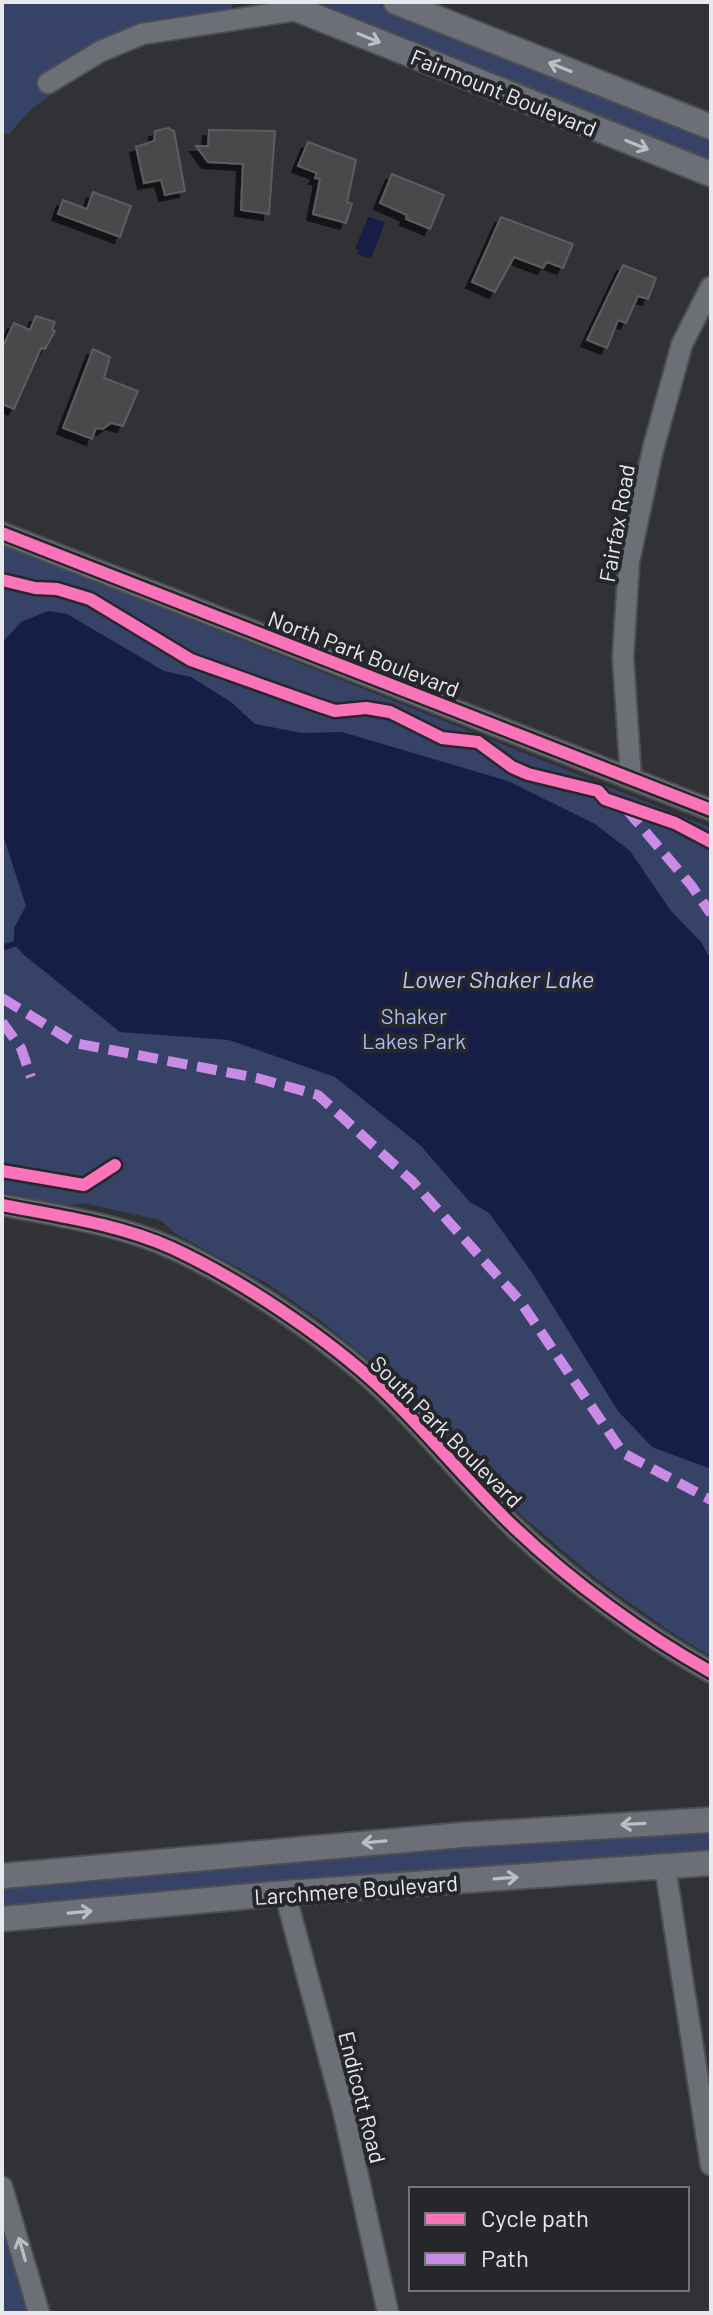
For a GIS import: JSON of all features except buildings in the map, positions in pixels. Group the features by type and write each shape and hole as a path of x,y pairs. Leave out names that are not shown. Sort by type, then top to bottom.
{"main road":[{"name":"Fairmount Boulevard","path":"396,2 711,127"},
{"name":"Fairmount Boulevard","path":"292,5 711,174"},
{"name":"Larchmere Boulevard","path":"2,1876 462,1835 711,1820"},
{"name":"Larchmere Boulevard","path":"2,1919 285,1893 711,1863"}],"street":[{"name":"Fairmount Boulevard","path":"48,83 101,51 142,34 292,5"},
{"name":"Fairfax Road","path":"631,779 623,657 629,561 653,449 682,344 711,287"},
{"name":"North Park Boulevard","path":"2,533 711,810"},
{"name":"South Park Boulevard","path":"2,1205 120,1229 171,1247 233,1279 333,1348 382,1389 516,1529 598,1598 711,1672"},
{"path":"665,1866 711,2165"},
{"name":"Endicott Road","path":"285,1893 344,2113 388,2313"},
{"path":"2,2187 39,2313"}],"green space":[{"path":"2,2 232,2 232,8 126,33 43,80 53,93 31,109 9,134 2,133"},
{"path":"322,2 373,2 711,139 711,164 329,15"},
{"name":"Shaker Lakes Park","path":"2,544 711,828 711,1657 599,1581 481,1477 372,1363 320,1320 268,1284 176,1234 160,1220 83,1203 67,1206 2,1192"},
{"path":"711,1820 711,1863 2,1919 2,1876"},
{"path":"2,2216 30,2313 2,2313"}],"water":[{"path":"368,217 385,222 372,256 367,258 355,249"},
{"name":"Lower Shaker Lake","path":"48,611 67,614 164,671 191,677 231,702 255,724 302,733 342,732 508,781 595,824 630,851 671,911 701,942 711,960 711,1469 652,1447 618,1411 533,1274 489,1213 470,1202 420,1145 335,1077 229,1040 120,1032 14,944 14,928 26,906 2,832 2,643 21,622"}],"waterway":[{"path":"2,948 14,944"}],"marked path":[{"path":"626,809 691,885 711,914"},
{"path":"2,998 75,1043 257,1078 318,1095 413,1182 520,1301 623,1453 711,1500"},
{"path":"2,1022 21,1048 31,1077"}],"cycle path":[{"path":"2,533 711,810"},
{"path":"2,580 35,588 57,589 90,599 191,660 317,705 335,711 366,708 390,712 442,738 478,742 512,767 528,774 598,791 605,799 675,823 711,842"},
{"path":"2,1171 84,1185 115,1165"},
{"path":"2,1205 88,1222 152,1240 199,1261 282,1311 382,1389 499,1512 561,1569 634,1624 711,1672"}]}
